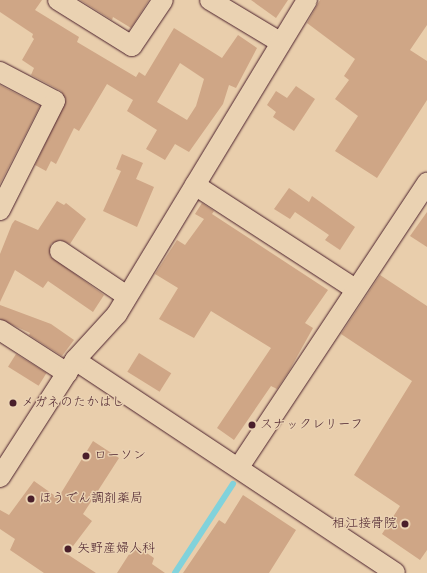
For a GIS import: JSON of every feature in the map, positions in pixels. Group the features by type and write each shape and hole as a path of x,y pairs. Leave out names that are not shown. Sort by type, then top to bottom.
{"street":[{"path":"58,0 132,46 163,0"},
{"path":"210,0 280,42"},
{"path":"0,477 71,366 117,314 280,42 307,0"},
{"path":"0,72 55,101 0,210"},
{"path":"239,467 427,183"},
{"path":"194,185 349,285"},
{"path":"60,251 127,296"},
{"path":"0,330 71,366 239,467 396,573"}],"building":[{"path":"0,0 42,0 35,10 79,37 77,42 136,77 139,72 145,76 174,28 222,58 238,35 257,48 236,88 229,85 223,104 189,152 175,144 165,160 146,149 157,130 127,111 133,100 107,84 79,131 74,128 56,164 51,161 46,171 35,165 66,100 61,91 31,75 34,68 22,60 34,39 32,37 33,34 0,12","holes":["180,63 204,79 196,106 187,120 157,102"]},
{"path":"80,0 149,0 131,28 113,17 112,20"},
{"path":"251,0 288,0 276,18"},
{"path":"320,0 427,0 427,25 410,50 427,61 427,100 377,178 335,151 358,116 335,99 349,80 344,76 355,59 307,23"},
{"path":"0,85 40,106 0,184"},
{"path":"296,86 315,99 294,131 273,117 276,112 267,105 276,91 287,98"},
{"path":"122,154 143,163 136,179 154,187 137,227 103,211 121,171 116,169"},
{"path":"289,188 309,202 312,196 355,227 340,250 325,240 329,235 295,212 290,219 274,209"},
{"path":"57,201 64,205 66,203 86,219 70,244 60,240 51,244 50,256 104,295 93,312 48,281 43,288 15,270 0,302 0,254 12,224 15,220 38,230"},
{"path":"202,203 214,211 212,214 328,290 305,323 313,328 289,371 277,389 271,386 234,440 217,428 271,348 211,311 194,338 159,319 178,288 155,274 177,240 185,245 204,219 195,214"},
{"path":"427,212 427,247 410,236"},
{"path":"380,275 427,306 427,550 420,560 382,534 400,506 354,475 412,381 341,334"},
{"path":"0,305 51,324 74,340 62,356 29,335 30,333 0,319"},
{"path":"139,353 171,373 160,392 127,372"},
{"path":"16,354 47,373 39,386 8,367"},
{"path":"93,441 119,458 83,514 92,521 67,554 96,573 44,573 10,550 15,539 0,529 0,510 9,515 34,481 58,498"},
{"path":"243,495 296,530 269,573 183,573 219,520 225,524"},
{"path":"135,545 154,558 152,564 165,573 117,573"}],"waterway":[{"path":"175,573 233,484"}],"place":[{"name":"メガネのたかはし","path":"13,403"},
{"name":"スナックレリーフ","path":"252,425"},
{"name":"ローソン","path":"86,456"},
{"name":"ほうでん調剤薬局","path":"31,499"},
{"name":"相江接骨院","path":"405,524"},
{"name":"矢野産婦人科","path":"68,549"}]}
